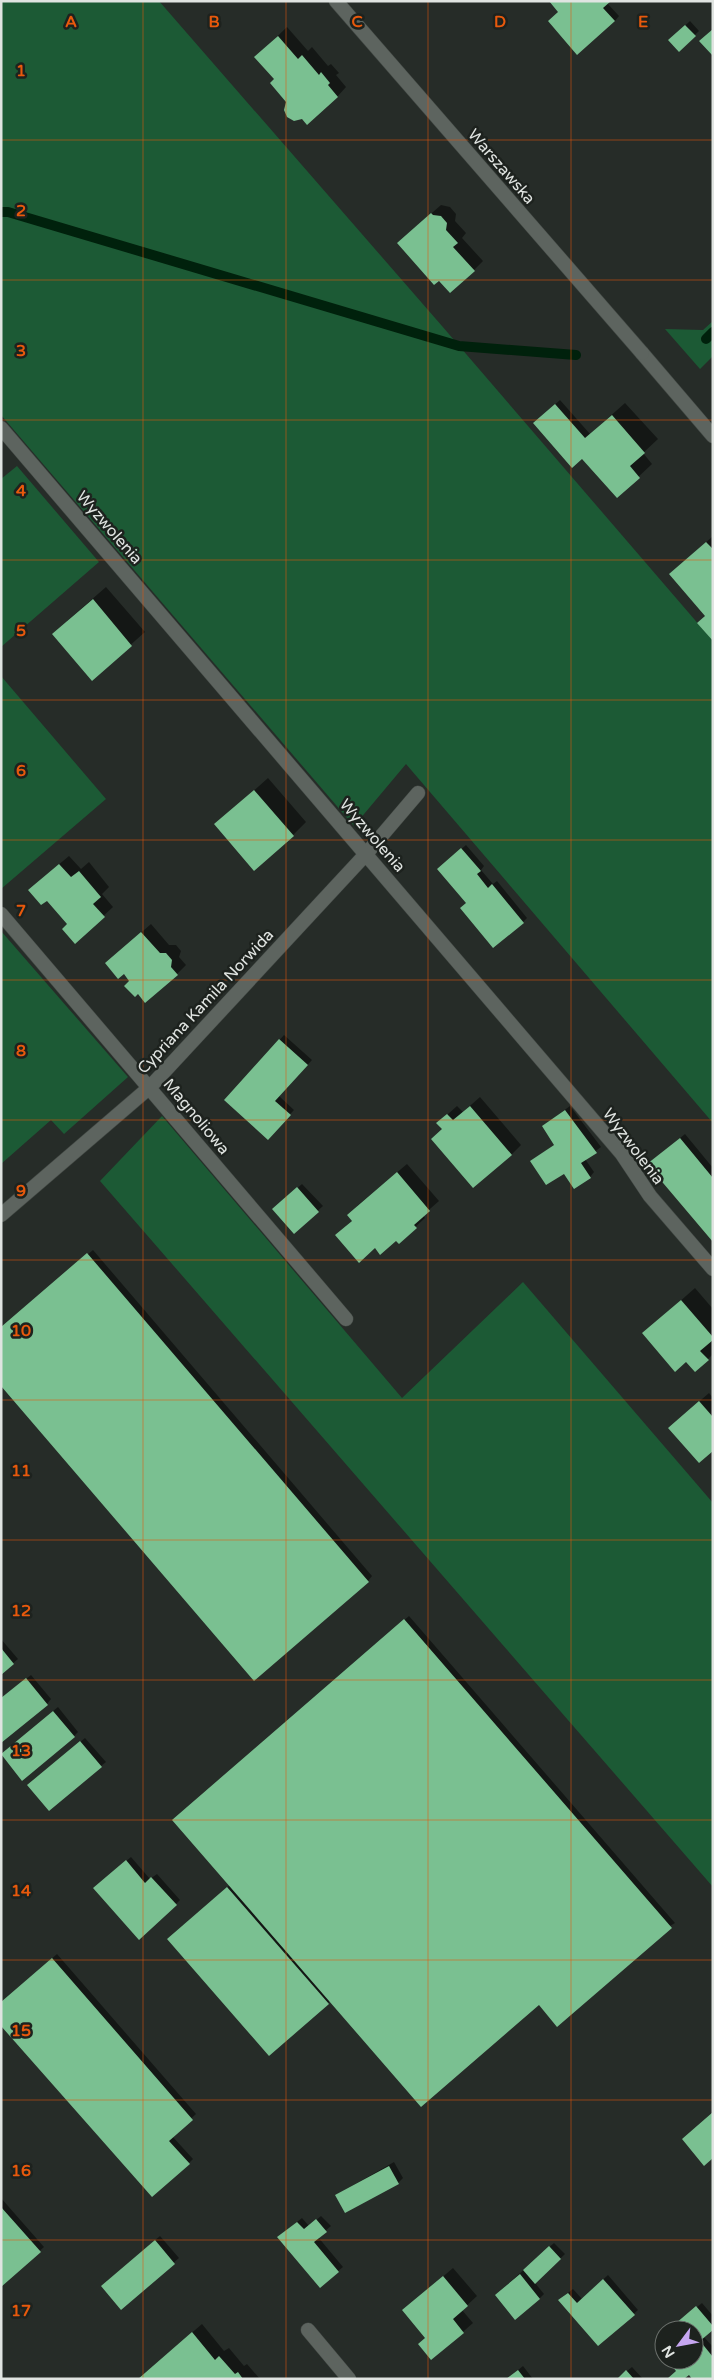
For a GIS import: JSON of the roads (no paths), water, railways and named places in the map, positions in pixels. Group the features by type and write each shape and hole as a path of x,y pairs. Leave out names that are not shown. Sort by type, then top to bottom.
{"street":[{"name":"Warszawska","path":"336,1 713,436"},
{"name":"Wyzwolenia","path":"1,428 622,1154 650,1196 713,1269"},
{"name":"Cypriana Kamila Norwida","path":"1,1215 150,1087 366,854 418,794"},
{"name":"Magnoliowa","path":"1,914 346,1319"},
{"path":"308,2330 349,2379"}],"waterway":[{"path":"1,212 8,212 459,346 576,355"},
{"path":"706,339 713,332"}]}
